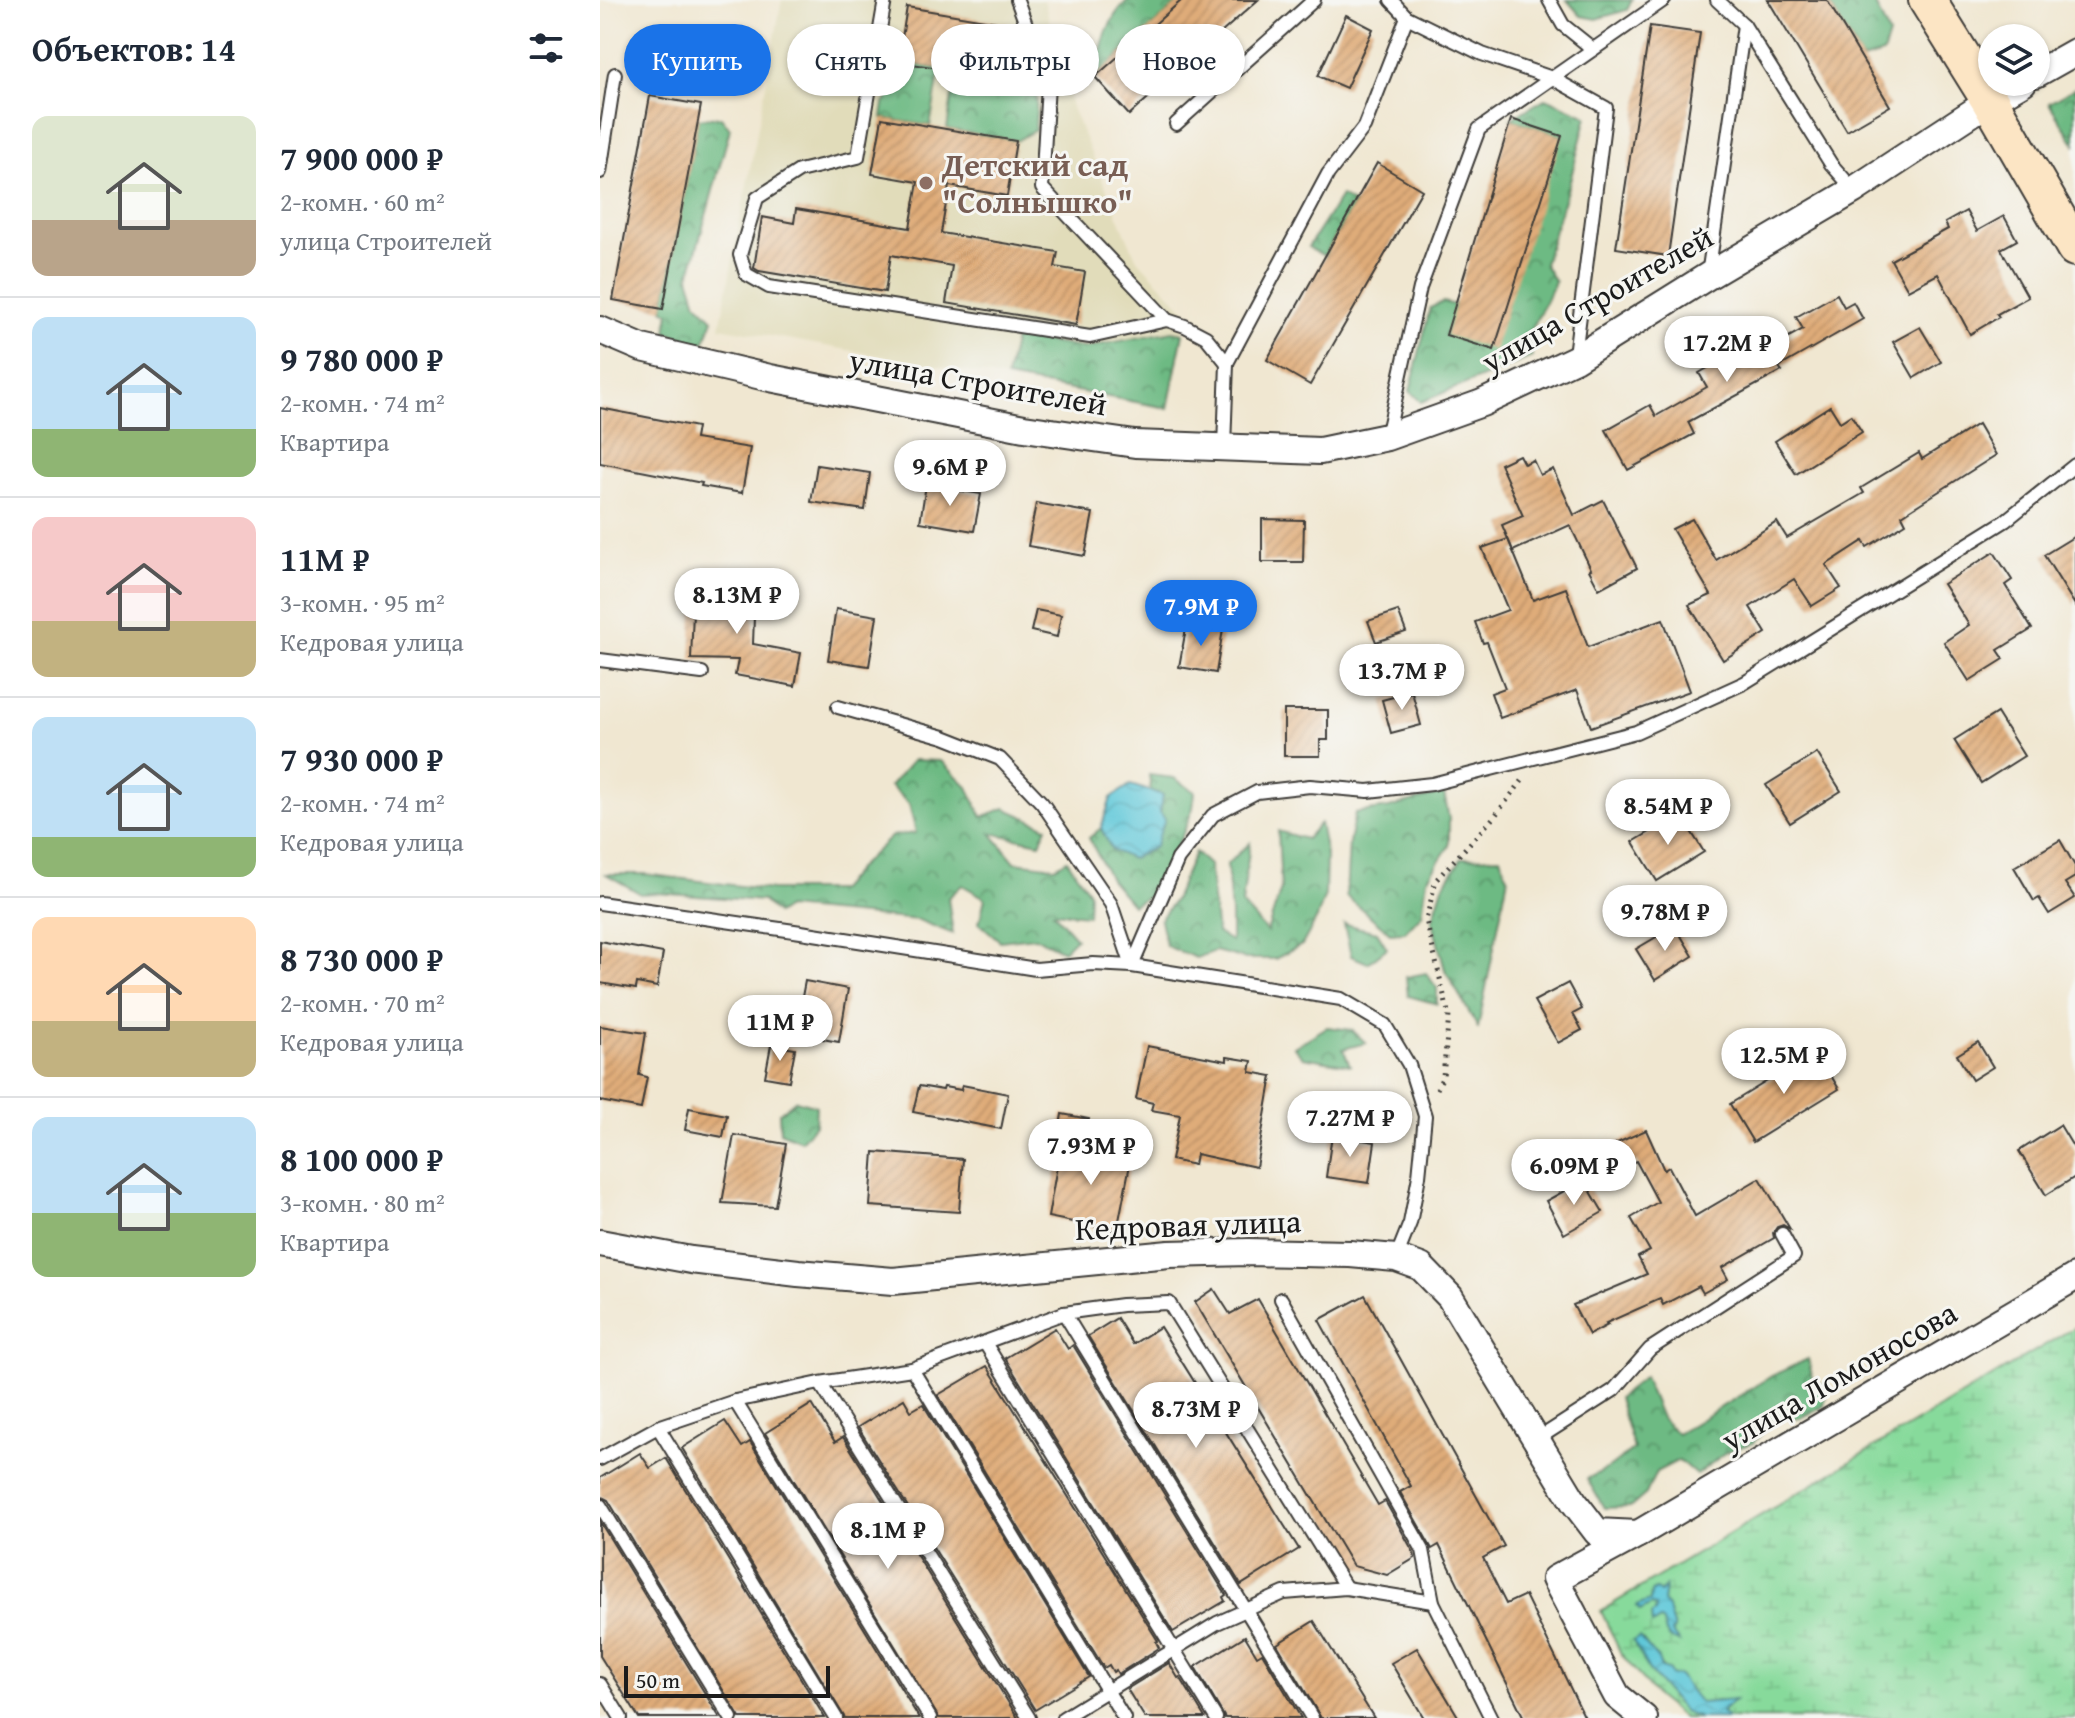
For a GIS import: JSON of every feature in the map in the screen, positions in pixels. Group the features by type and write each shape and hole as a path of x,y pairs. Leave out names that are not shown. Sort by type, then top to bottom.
{"street":[{"path":"1927,0 2072,235"},
{"path":"2050,66 2075,52"},
{"name":"улица Строителей","path":"600,330 642,348 756,375 1024,428 1135,444 1320,451 1387,437 1482,403 1575,359 1854,190 1999,96"},
{"name":"Кедровая улица","path":"600,1243 767,1270 893,1281 1169,1254 1321,1254 1396,1258 1421,1267 1450,1297 1574,1502 1597,1532 1638,1534"},
{"name":"улица Ломоносова","path":"1624,1707 1555,1579 1638,1534 2075,1277"},
{"path":"1624,1707 1644,1718"}],"lane":[{"path":"885,0 858,157 799,171 757,198 740,255 746,274 769,287 1090,337 1167,320"},
{"path":"1017,0 1048,84 1042,188 1167,320 1206,337 1227,363"},
{"path":"1176,124 1314,0"},
{"path":"1391,0 1407,17 1482,54 1552,78 1606,108 1575,359"},
{"path":"1549,0 1563,25 1593,49"},
{"path":"1387,437 1420,288 1479,129 1664,0"},
{"path":"1717,0 1744,25 1831,164 1854,190"},
{"path":"1224,447 1227,363 1328,174 1364,127 1407,17"},
{"path":"1708,276 1744,25"},
{"path":"600,172 615,74"},
{"path":"1132,966 1178,859 1213,815 1257,792 1310,786 1368,791 1432,784 1636,732 1744,683 2005,521 2075,465"},
{"path":"600,660 702,673"},
{"path":"838,707 944,737 1000,759 1042,803 1111,904 1132,966"},
{"path":"600,903 1036,969 1093,964 1132,966 1341,999 1385,1025 1409,1065 1425,1116 1410,1223 1396,1258"},
{"path":"1536,1440 1614,1390 1650,1349 1794,1256 1782,1234"},
{"path":"1281,1299 1423,1550 1433,1602 1491,1718"},
{"path":"600,1459 658,1427 735,1401 820,1383 912,1369 1064,1313 1122,1305 1169,1303 1346,1588"},
{"path":"1064,1313 1312,1718"},
{"path":"985,1343 1216,1718"},
{"path":"912,1369 1124,1718"},
{"path":"820,1383 1029,1718"},
{"path":"735,1401 930,1718"},
{"path":"658,1427 836,1718"},
{"path":"600,1505 731,1718"},
{"path":"1063,1718 1217,1623 1284,1593 1346,1588 1433,1602"},
{"path":"600,1684 621,1718"}],"path":[{"path":"1425,1116 1443,1076 1449,1016 1426,920 1436,880 1494,817 1540,757"}],"shaded area":[{"name":"Детский сад \"Солнышко\"","path":"782,0 1044,0 1050,24 931,24 931,96 1069,96 1136,258 1187,312 1168,408 720,327 764,96 771,96 771,58"}],"green space":[{"path":"1128,0 1182,0 1155,24 1115,24 1115,59 1099,73 1102,46 1120,8"},
{"path":"1567,0 1632,0 1627,10 1597,19 1581,16"},
{"path":"1827,0 1873,0 1889,35 1883,54 1862,60"},
{"path":"915,65 931,68 931,96 935,96 930,126 882,118 884,104 889,96 915,96"},
{"path":"2075,88 2075,144 2049,103"},
{"path":"952,96 1037,96 1035,130 1016,141 947,129"},
{"path":"1546,98 1587,116 1544,264 1555,282 1528,337 1532,357 1421,402 1410,391 1430,308 1443,302 1455,305 1562,136 1511,119"},
{"path":"721,117 730,129 689,277 697,303 713,319 703,345 666,332 669,313 663,309 698,119"},
{"path":"1341,196 1354,204 1324,256 1308,247"},
{"path":"1173,331 1183,333 1168,408 1006,378 1015,337 1084,348"},
{"path":"913,760 941,761 968,787 982,817 1005,808 1047,827 1040,843 991,833 1015,862 1055,867 1067,860 1089,892 1088,915 1053,912 1076,938 1063,951 1035,937 1000,941 979,923 985,898 962,885 948,898 953,934 918,920 787,908 776,914 763,901 641,894 606,874 644,874 772,890 839,890 892,836 916,833 909,804 890,786"},
{"path":"1149,775 1174,778 1195,792 1193,808 1182,836 1150,896 1132,905 1110,879 1089,838 1101,828 1112,850 1160,813 1163,795 1151,791"},
{"path":"1444,793 1449,819 1449,846 1427,879 1422,914 1405,932 1390,933 1346,896 1349,843 1355,813 1389,808"},
{"path":"1320,823 1326,855 1325,895 1302,945 1275,959 1246,959 1215,951 1196,958 1166,946 1160,920 1174,900 1195,852 1209,865 1217,933 1231,941 1227,864 1250,843 1242,904 1267,932 1281,889 1278,831 1306,839"},
{"path":"1500,857 1508,877 1478,1028 1445,970 1432,921 1443,886 1462,858"},
{"path":"1344,924 1377,932 1387,948 1368,963 1351,956"},
{"path":"1426,973 1437,988 1437,1004 1408,996 1406,977"},
{"path":"1327,1027 1352,1030 1366,1043 1343,1049 1350,1065 1303,1057 1294,1047"},
{"path":"796,1100 816,1106 815,1125 801,1141 780,1132 779,1113"},
{"path":"2075,1327 2075,1718 1728,1718 1721,1712 1734,1701 1700,1704 1678,1675 1671,1677 1666,1673 1640,1637 1650,1672 1668,1692 1700,1718 1683,1718 1657,1697 1621,1654 1601,1611"},
{"path":"1808,1359 1813,1380 1827,1386 1824,1406 1801,1418 1776,1417 1753,1443 1728,1451 1696,1475 1679,1460 1656,1472 1646,1494 1631,1507 1604,1508 1587,1479 1634,1449 1618,1398 1644,1377 1661,1418 1677,1434 1772,1376"}],"water":[{"path":"1130,785 1163,795 1160,812 1165,819 1155,847 1131,859 1112,850 1101,828 1111,798"},
{"path":"1665,1587 1663,1602 1668,1607 1673,1624 1674,1630 1671,1632 1679,1642 1669,1637 1660,1620 1652,1625 1651,1615 1656,1606 1651,1605 1640,1611 1637,1606 1650,1601 1651,1592 1656,1590 1660,1593"},
{"path":"1639,1637 1658,1659 1661,1668 1669,1670 1671,1676 1678,1675 1700,1703 1735,1700 1721,1712 1728,1718 1700,1718 1685,1713 1650,1672 1633,1641"}],"building":[{"path":"1182,0 1258,0 1231,24 1155,24"},
{"path":"1768,0 1827,0 1890,106 1847,131"},
{"path":"907,7 1009,24 931,24 931,67 915,64 915,24 904,24"},
{"path":"1346,15 1373,29 1346,88 1318,76"},
{"path":"1650,26 1700,33 1668,256 1616,248"},
{"path":"1115,59 1115,96 1150,96 1129,115 1099,81 1099,73"},
{"path":"650,96 701,105 663,309 613,300"},
{"path":"882,118 1016,141 1007,196 949,186 941,233 1058,252 1055,267 1085,272 1076,325 946,303 952,266 891,255 885,292 754,268 762,217 794,223 796,209 910,228 918,182 872,174"},
{"path":"1511,119 1562,136 1494,350 1446,335"},
{"path":"1377,163 1422,190 1310,385 1267,360"},
{"path":"1966,211 1977,231 2004,216 2017,240 2001,249 2028,297 1970,334 1938,274 1908,290 1891,260 1948,229 1945,223"},
{"path":"1837,294 1844,307 1853,302 1863,319 1779,367 1782,371 1688,422 1694,434 1628,470 1606,430 1650,405 1656,416 1707,387 1699,373 1741,349 1747,360 1803,329 1796,317"},
{"path":"1920,327 1941,362 1914,378 1893,342"},
{"path":"1830,406 1840,422 1851,415 1862,432 1796,474 1775,441"},
{"path":"600,408 697,427 695,439 750,448 742,493 600,463"},
{"path":"1978,424 1996,455 1902,515 1906,523 1867,547 1863,541 1826,565 1841,588 1812,606 1794,579 1750,607 1766,633 1723,660 1689,605 1711,595 1672,529 1692,519 1716,560 1777,522 1787,538 1864,493 1861,488 1919,453 1922,459"},
{"path":"1519,455 1524,464 1533,460 1540,475 1553,469 1574,515 1603,500 1637,568 1599,589 1570,525 1513,551 1502,525 1523,516 1500,464"},
{"path":"817,465 870,473 865,510 811,502"},
{"path":"926,485 981,494 974,531 920,522"},
{"path":"1036,503 1093,513 1085,556 1028,546"},
{"path":"1262,519 1304,520 1303,562 1262,562"},
{"path":"2075,536 2075,605 2044,555"},
{"path":"1508,539 1533,600 1566,588 1588,647 1663,619 1690,691 1591,727 1577,690 1500,718 1491,693 1505,688 1487,642 1483,643 1475,622 1508,610 1482,548"},
{"path":"1994,552 2012,580 2005,585 2032,629 1998,650 2004,659 1969,681 1944,642 1969,625 1943,584"},
{"path":"694,588 755,589 753,644 801,653 795,686 735,675 738,660 691,659"},
{"path":"836,609 877,616 869,666 828,660"},
{"path":"1036,610 1061,615 1057,637 1031,631"},
{"path":"1398,611 1406,632 1376,642 1368,621"},
{"path":"1187,623 1223,629 1216,673 1179,667"},
{"path":"1412,692 1421,725 1391,733 1382,700"},
{"path":"1284,710 1328,710 1328,740 1320,740 1320,756 1284,756"},
{"path":"1997,713 2024,756 1981,783 1954,740"},
{"path":"1817,753 1841,791 1790,823 1766,785"},
{"path":"1680,814 1704,852 1657,881 1633,842"},
{"path":"2060,840 2075,866 2075,877 2065,883 2075,898 2049,914 2039,898 2034,901 2014,867"},
{"path":"1675,926 1693,956 1655,980 1636,949"},
{"path":"600,941 663,953 657,987 637,983 636,989 600,983"},
{"path":"805,981 848,989 839,1042 795,1034"},
{"path":"1568,983 1582,1009 1573,1014 1582,1030 1558,1043 1534,1001"},
{"path":"600,1026 646,1033 639,1075 647,1077 641,1109 600,1101"},
{"path":"1978,1042 1993,1067 1972,1080 1957,1055"},
{"path":"771,1045 795,1049 789,1081 765,1077"},
{"path":"1147,1046 1227,1061 1227,1057 1252,1061 1250,1072 1272,1076 1256,1167 1196,1154 1194,1165 1171,1160 1180,1115 1151,1110 1153,1103 1136,1099"},
{"path":"1816,1051 1839,1089 1753,1142 1730,1104"},
{"path":"962,1085 1008,1094 1001,1129 913,1112 919,1086 961,1090"},
{"path":"689,1108 727,1115 723,1137 685,1130"},
{"path":"1062,1114 1089,1119 1085,1144 1058,1139"},
{"path":"2060,1125 2075,1150 2075,1177 2046,1195 2019,1151"},
{"path":"1646,1130 1664,1170 1669,1167 1695,1216 1760,1178 1790,1229 1783,1225 1777,1227 1774,1238 1722,1268 1728,1279 1703,1293 1699,1286 1663,1305 1660,1299 1606,1323 1608,1325 1589,1335 1573,1305 1647,1274 1638,1257 1650,1251 1631,1218 1658,1202 1636,1161 1618,1169 1608,1147"},
{"path":"734,1135 786,1144 775,1206 722,1203"},
{"path":"1332,1135 1375,1142 1369,1183 1326,1177"},
{"path":"1072,1143 1132,1154 1117,1231 1048,1217 1057,1166 1069,1167"},
{"path":"874,1152 963,1159 959,1212 870,1206"},
{"path":"1584,1180 1603,1212 1564,1234 1546,1201"},
{"path":"1214,1289 1230,1314 1258,1299 1378,1505 1385,1501 1415,1558 1387,1575 1353,1566 1195,1302"},
{"path":"1365,1295 1504,1546 1483,1558 1506,1604 1525,1595 1585,1718 1524,1718 1439,1545 1432,1549 1400,1492 1411,1486 1319,1320"},
{"path":"1117,1318 1133,1344 1160,1327 1299,1549 1241,1585 1088,1336"},
{"path":"1055,1328 1068,1349 1073,1345 1226,1595 1223,1597 1225,1601 1173,1632 1005,1358"},
{"path":"987,1366 1158,1641 1159,1648 1118,1674 1109,1665 1104,1668 938,1395"},
{"path":"904,1399 911,1411 923,1404 1089,1677 1035,1710 858,1427"},
{"path":"812,1404 835,1442 843,1437 1018,1718 939,1718 765,1433"},
{"path":"725,1421 742,1447 750,1442 919,1718 845,1718 682,1448"},
{"path":"640,1453 650,1468 666,1458 825,1718 740,1718 608,1500 600,1496 600,1478"},
{"path":"600,1522 720,1718 639,1718 600,1656"},
{"path":"1314,1621 1374,1718 1321,1718 1277,1644"},
{"path":"1245,1636 1257,1656 1262,1653 1301,1718 1225,1718 1195,1667"},
{"path":"1417,1648 1459,1718 1424,1718 1391,1663"},
{"path":"1169,1663 1205,1718 1145,1718 1127,1689"}],"place":[{"name":"Детский сад \"Солнышко\"","path":"926,183"}]}
